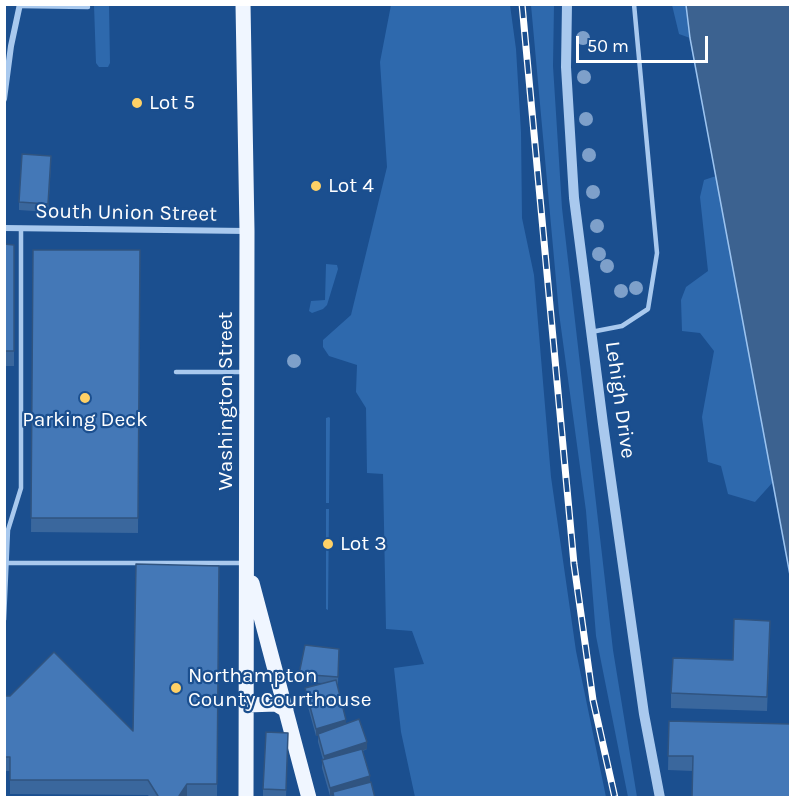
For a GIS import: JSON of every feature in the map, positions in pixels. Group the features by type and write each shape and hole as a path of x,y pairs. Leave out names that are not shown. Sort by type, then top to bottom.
{"main road":[{"name":"Washington Street","path":"243,4 247,231 246,798"},
{"path":"246,562 309,798"},
{"path":"247,705 276,704 285,710"}],"street":[{"name":"Lehigh Drive","path":"567,4 566,67 574,198 644,714 660,798"},
{"path":"4,99 13,33 20,5"},
{"name":"South Union Street","path":"4,228 247,231"}],"lane":[{"path":"591,332 622,326 648,309 657,253 634,4"},
{"path":"20,5 88,7"},
{"path":"4,620 9,530 21,488 21,228"},
{"path":"176,372 247,372"},
{"path":"7,563 246,562"}],"shaded area":[{"path":"94,5 109,5 110,63 108,67 99,67 96,63"},
{"path":"391,5 510,5 516,49 521,132 522,218 534,275 551,477 576,651 606,797 415,797 401,732 394,668 424,664 412,631 386,629 383,474 367,473 366,408 356,392 357,365 329,356 323,347 323,340 351,315 387,167 380,62"},
{"path":"531,5 554,5 553,66 562,208 613,650 637,797 628,797 596,636 586,511 559,313"},
{"path":"672,5 686,5 690,38 679,34"},
{"path":"686,5 790,5 790,575 690,38"},
{"path":"716,176 773,482 755,502 728,494 721,466 708,462 702,417 714,351 700,333 682,331 681,300 686,287 708,271 700,197 704,180"},
{"path":"326,264 337,265 338,269 327,305 312,313 309,311 311,301 325,300"},
{"path":"329,417 329,503 326,503 326,418"},
{"path":"326,509 329,509 328,610 326,609"}],"building":[{"path":"22,154 51,156 48,204 19,202"},
{"path":"4,244 14,245 14,351 4,351"},
{"name":"Parking Deck","path":"33,250 140,250 138,518 31,518"},
{"name":"Northampton County Courthouse","path":"136,564 219,566 217,784 187,784 180,798 156,798 158,796 148,780 10,780 10,757 4,757 4,696 10,696 54,652 133,731"},
{"path":"734,619 770,621 767,697 671,693 673,658 733,660"},
{"path":"305,645 339,649 338,677 299,674"},
{"path":"336,680 346,720 316,729 305,688"},
{"path":"359,719 367,742 324,756 318,734"},
{"path":"669,721 790,724 790,798 692,798 693,756 668,756"},
{"path":"266,732 288,733 286,790 263,789"},
{"path":"362,749 370,776 330,788 322,760"},
{"path":"371,782 375,798 334,798 333,792"}],"railway":[{"path":"522,4 574,564 593,700 615,798"}],"place":[{"name":"Lot 5","path":"137,103"},
{"name":"Lot 4","path":"316,186"},
{"name":"Parking Deck","path":"85,398"},
{"name":"Lot 3","path":"328,544"},
{"name":"Northampton County Courthouse","path":"176,688"}]}
